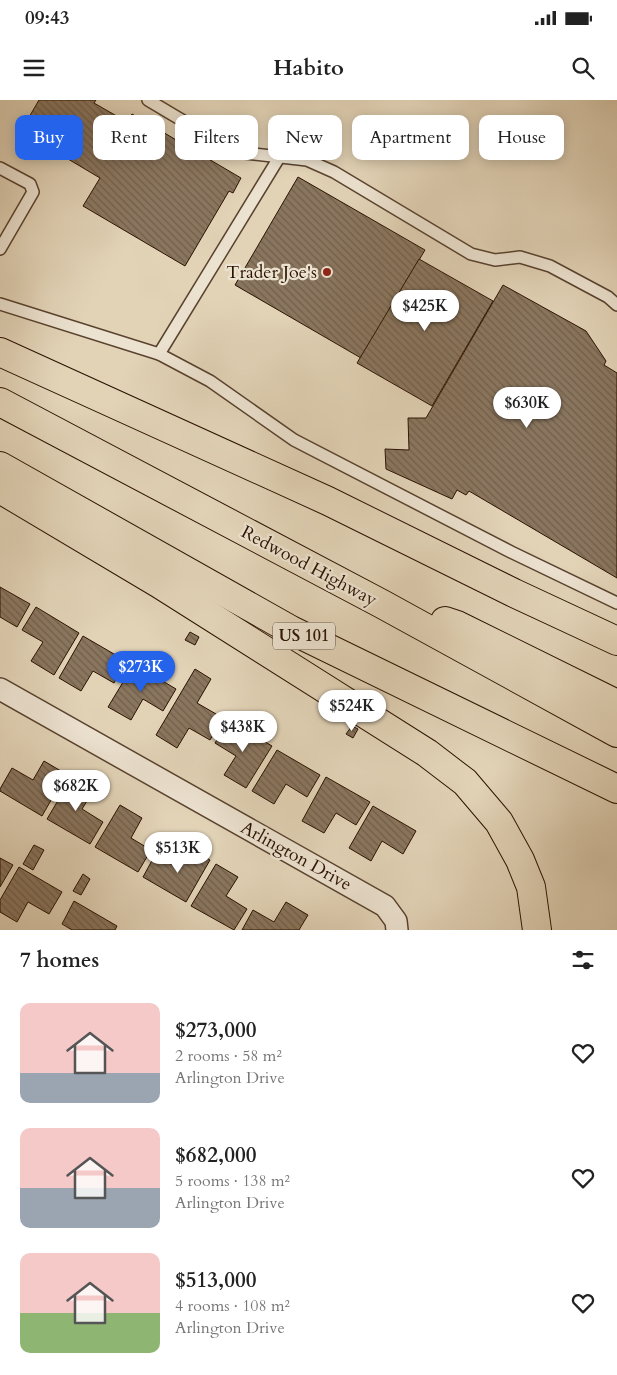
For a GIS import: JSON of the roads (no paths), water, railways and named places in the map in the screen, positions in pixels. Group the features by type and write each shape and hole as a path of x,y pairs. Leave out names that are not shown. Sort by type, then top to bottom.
{"highway":[{"path":"0,352 328,501 514,593 617,641"},
{"name":"Redwood Highway","path":"0,402 382,604 617,733"},
{"name":"US 101","path":"0,466 291,630 617,789"},
{"path":"0,489 158,583 360,710 427,753 465,782 499,822 520,860 531,888 537,930"},
{"path":"382,604 457,624 617,704"}],"street":[{"name":"Arlington Drive","path":"0,689 385,906 396,922 397,930"}],"lane":[{"path":"154,102 222,144 244,153 268,155"},
{"path":"159,354 278,160"},
{"path":"308,160 334,172 471,254 495,260 520,257 550,266 608,297 617,305"},
{"path":"0,168 30,184 33,192 0,250"},
{"path":"0,304 159,354 210,381 294,440 511,552 617,603"}],"place":[{"name":"Trader Joe's","path":"327,272"}]}
